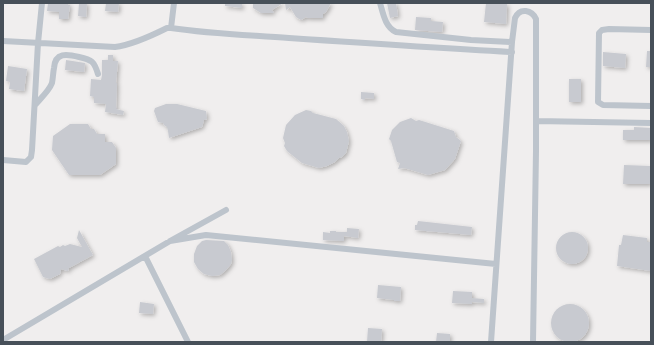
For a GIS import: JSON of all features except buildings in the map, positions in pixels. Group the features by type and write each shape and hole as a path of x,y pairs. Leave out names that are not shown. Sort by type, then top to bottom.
{"lane":[{"path":"3,160 26,162 31,157 42,3"},
{"path":"171,28 174,3"},
{"path":"380,3 386,22 391,29 396,32 470,40 512,42"},
{"path":"491,342 512,42 516,15 523,11 534,14 536,19 533,342"},
{"path":"3,41 119,47 133,43 167,28 171,28 238,35 512,52"},
{"path":"651,30 609,29 602,30 599,33 598,102 603,105 651,106"},
{"path":"35,105 52,84 55,61 61,55 74,56 93,62 96,65 98,74"},
{"path":"536,121 651,123"},
{"path":"3,340 170,241 226,210"},
{"path":"170,241 206,235 496,264"},
{"path":"145,256 188,342"}]}
